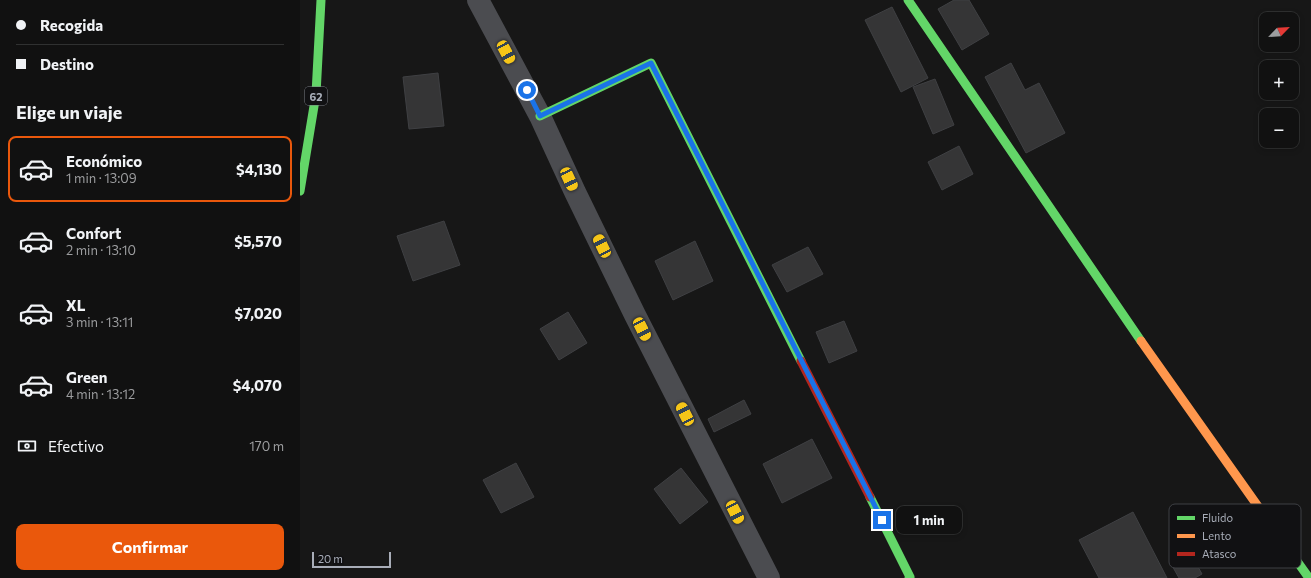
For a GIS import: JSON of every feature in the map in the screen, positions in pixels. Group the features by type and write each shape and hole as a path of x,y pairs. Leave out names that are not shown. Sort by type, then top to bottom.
{"street":[{"name":"62","path":"300,190 303,178 305,137 316,94 321,0"},
{"path":"478,0 540,116 635,315 769,578"},
{"path":"908,0 1134,331 1257,504"},
{"path":"540,116 651,63 910,577 909,578"},
{"path":"1301,567 1309,578"}],"building":[{"path":"954,0 969,0 989,34 962,50 938,9"},
{"path":"892,7 928,78 901,92 865,20"},
{"path":"1011,63 1025,90 1039,83 1065,133 1026,153 985,77"},
{"path":"438,73 444,126 409,129 403,77"},
{"path":"935,79 954,125 933,134 913,87"},
{"path":"959,146 973,174 942,190 928,162"},
{"path":"444,221 460,265 413,281 397,236"},
{"path":"695,241 713,281 673,300 655,261"},
{"path":"808,247 823,274 787,292 772,265"},
{"path":"568,312 587,343 559,360 540,329"},
{"path":"844,321 857,351 829,363 816,332"},
{"path":"744,400 751,414 714,432 708,419"},
{"path":"812,439 832,478 782,503 763,464"},
{"path":"516,463 534,497 501,513 483,480"},
{"path":"681,468 708,502 680,524 654,489"},
{"path":"1133,512 1167,578 1099,578 1079,540"},
{"path":"1173,568 1199,568 1202,574 1195,578 1179,578"}],"traffic: fast":[{"path":"300,191 316,94 321,0"},
{"path":"908,0 1141,341"},
{"path":"540,116 651,63 801,361"},
{"path":"870,497 910,577 909,578"},
{"path":"1301,567 1309,578"}],"traffic: slow":[{"path":"1141,341 1256,504"}],"traffic: jam":[{"path":"801,361 870,497"}],"route":[{"path":"527,90 540,116 651,63 882,520"}]}
